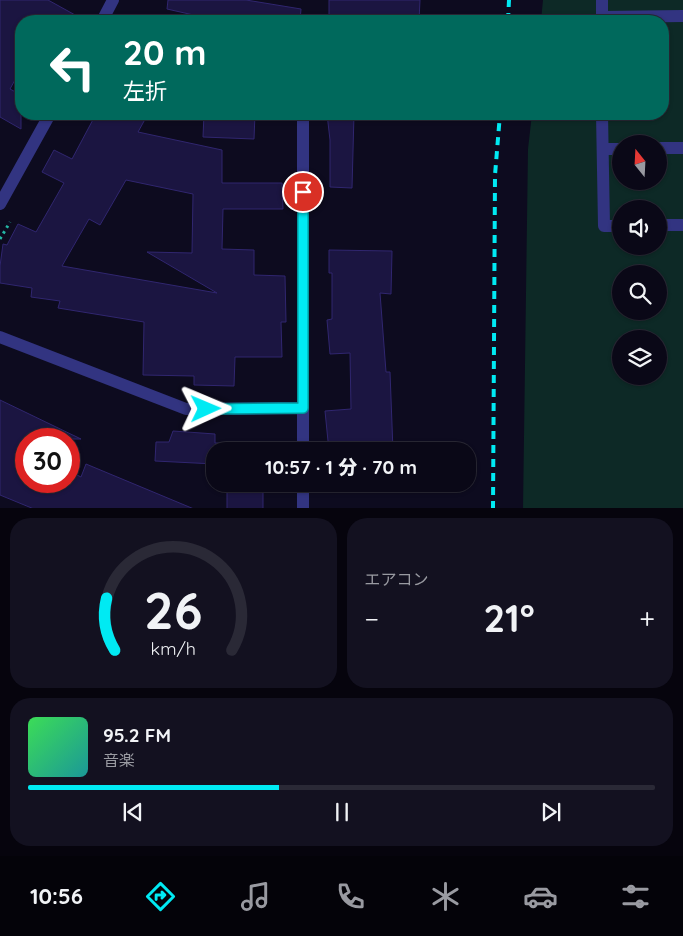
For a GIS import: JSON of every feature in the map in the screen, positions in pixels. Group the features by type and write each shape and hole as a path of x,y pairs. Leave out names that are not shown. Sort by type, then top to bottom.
{"street":[{"path":"105,15 113,0"},
{"path":"602,0 602,15"},
{"path":"669,17 683,16"},
{"path":"0,204 47,120"},
{"path":"303,120 303,442"},
{"path":"602,120 604,226 612,226"},
{"path":"668,148 683,148"},
{"path":"603,149 612,149"},
{"path":"667,226 683,225"},
{"path":"0,337 186,410 303,408"},
{"path":"303,492 303,508"}],"green space":[{"path":"543,0 683,0 683,508 523,508 528,149 531,120 669,120 669,15 542,15"}],"building":[{"path":"0,0 48,0 75,15 15,15 15,80 10,89 15,92 15,120 21,120 21,129 0,117"},
{"path":"168,0 246,0 301,9 300,15 194,15 167,9"},
{"path":"329,0 420,0 419,15 329,15"},
{"path":"93,120 145,120 138,132 222,150 222,183 282,183 283,209 223,209 222,249 254,250 254,275 285,276 286,322 281,322 282,357 235,357 234,386 194,385 194,376 143,375 144,322 58,308 60,301 31,297 32,288 0,283 3,244 7,245 18,224 36,232 64,183 42,172 54,150 72,159","holes":["126,180 193,194 192,253 147,252 217,293 62,266 89,219 100,225"]},
{"path":"204,120 255,120 254,139 203,137"},
{"path":"328,120 354,120 352,188 330,187 330,140"},
{"path":"329,250 392,251 391,294 380,293 386,372 390,372 393,442 328,442 325,411 351,409 350,353 330,354 327,320 332,319 332,273 329,273"},
{"path":"0,400 58,428 15,428 15,493 80,493 80,476 86,464 192,508 32,508 0,495"},
{"path":"173,431 215,434 215,442 206,442 206,464 155,461 156,442 169,442"},
{"path":"227,492 263,492 263,508 227,508"}],"railway":[{"path":"508,15 509,0"},
{"path":"493,508 495,175 500,120"}],"route":[{"path":"206,409 303,408 303,192"}]}
